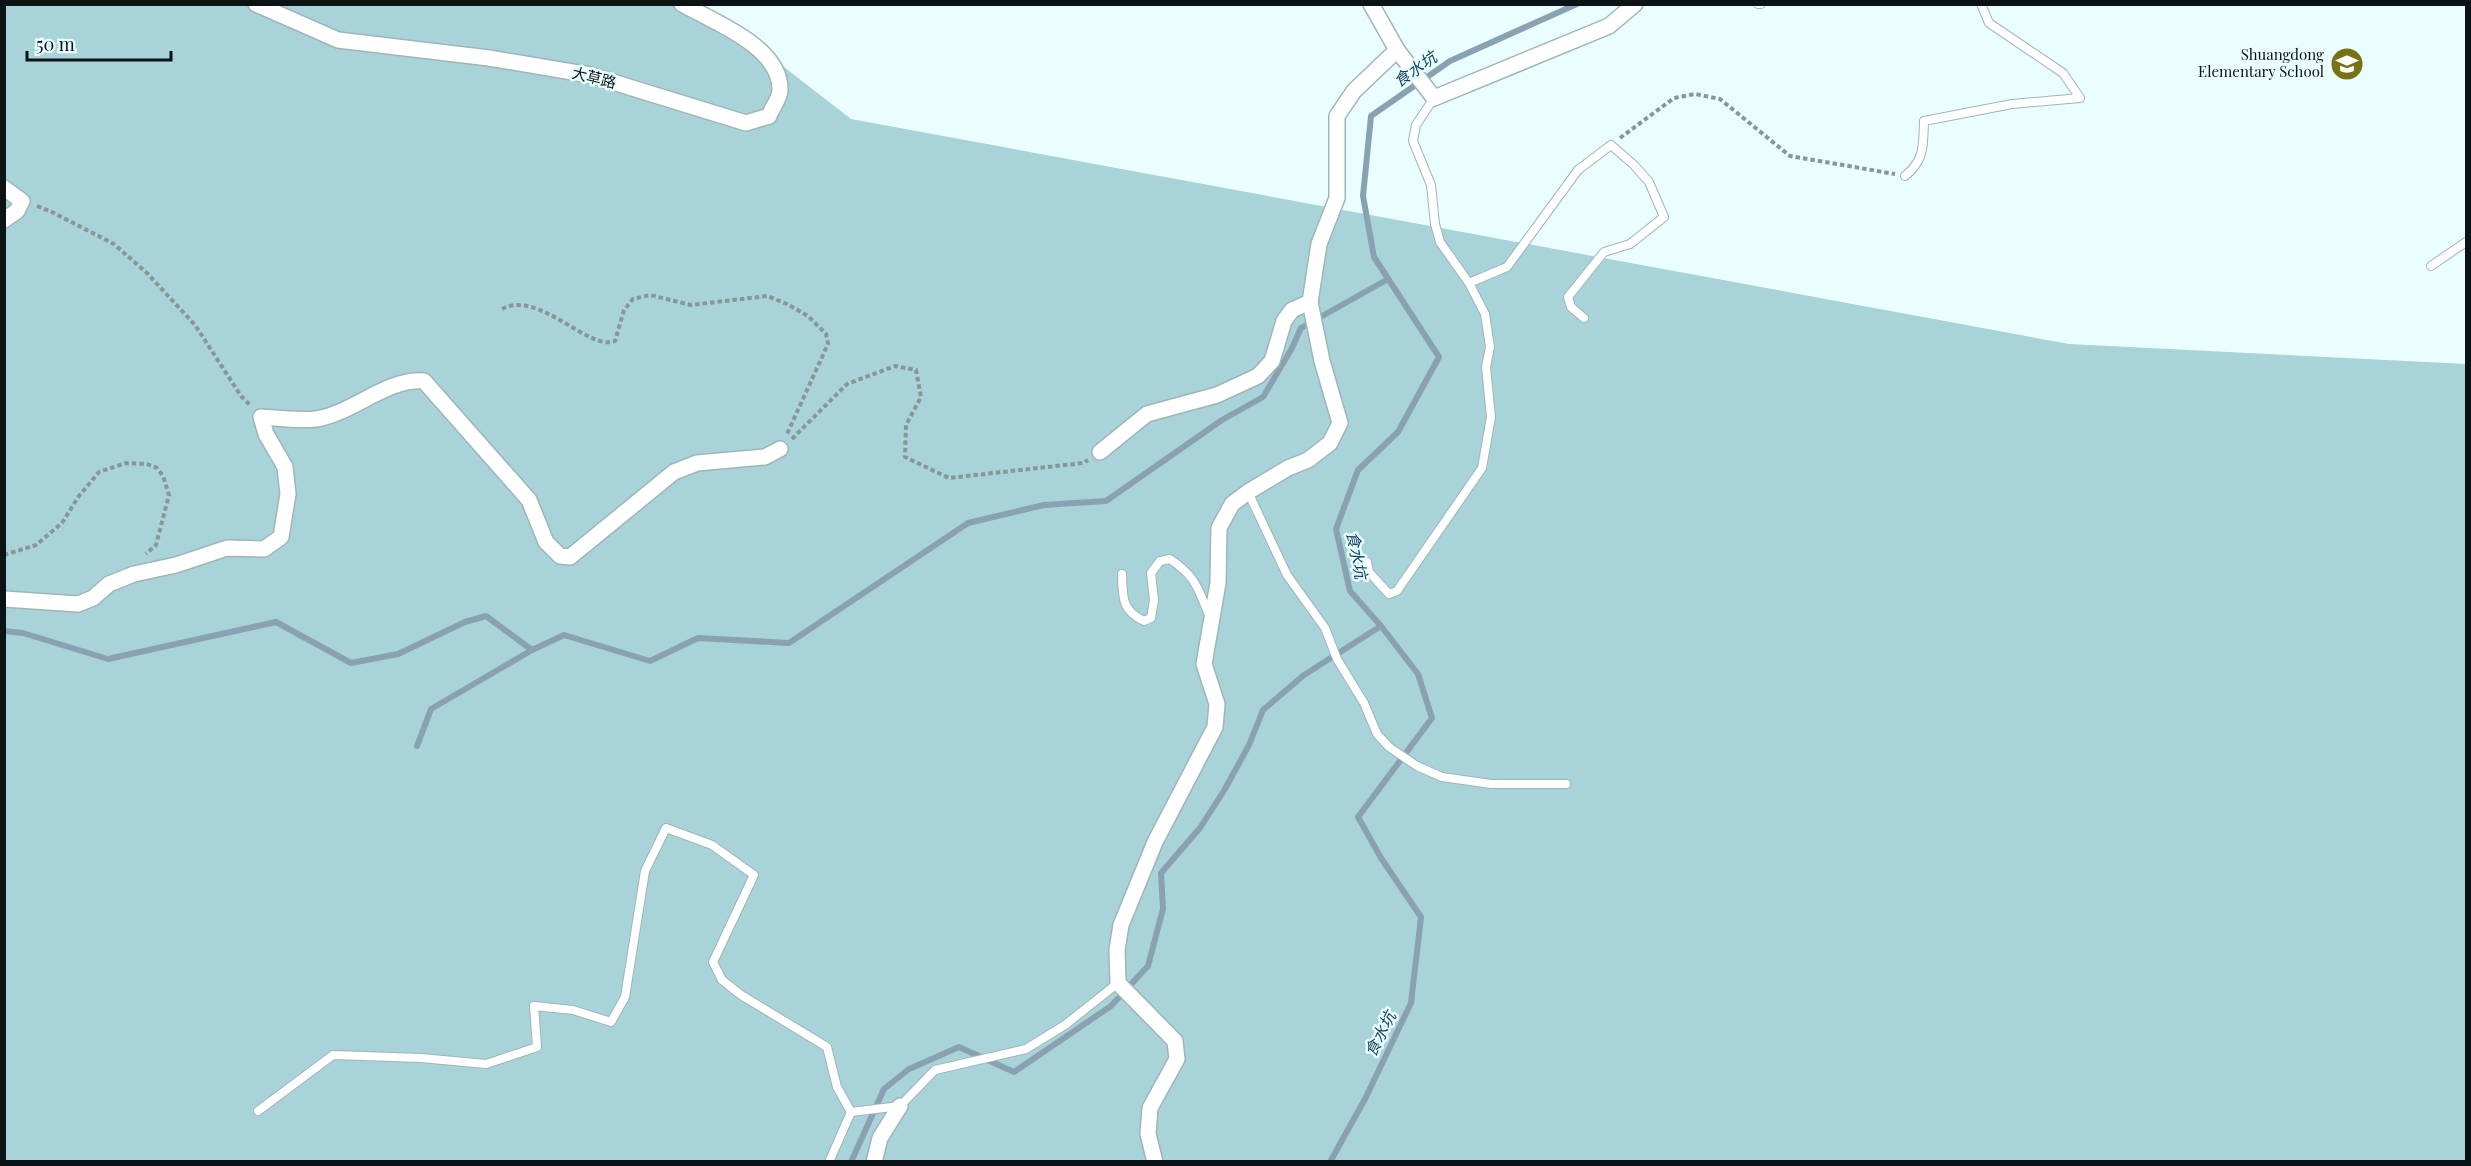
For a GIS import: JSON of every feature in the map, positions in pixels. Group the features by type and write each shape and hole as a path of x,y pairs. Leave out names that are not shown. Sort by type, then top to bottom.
{"street":[{"name":"大草路","path":"256,4 338,40 489,58 590,75 746,123 769,116 780,92 777,70 757,46 682,4"},
{"path":"1371,4 1397,50 1434,98 1609,26 1635,4"},
{"path":"1155,1161 1148,1134 1150,1108 1177,1059 1175,1041 1118,983 1117,950 1121,925 1155,842 1215,727 1217,704 1204,664 1218,583 1218,528 1232,504 1288,468 1308,460 1330,443 1340,423 1322,361 1310,302 1319,244 1337,198 1337,116 1354,91 1397,50"},
{"path":"4,188 22,201 17,211 4,220"},
{"path":"1100,452 1147,414 1217,395 1258,376 1272,361 1284,321 1292,310 1310,302"},
{"path":"4,599 78,604 93,598 109,584 134,574 176,565 227,548 264,549 281,537 288,494 285,467 266,434 261,417 316,419 348,409 408,380 424,381 529,500 546,542 560,556 570,557 674,472 698,463 765,457 780,449"},
{"path":"874,1161 880,1138 894,1108"}],"lane":[{"path":"1905,176 1916,167 1923,150 1924,121 2012,104 2080,98 2063,73 1989,22 1981,4"},
{"path":"1367,562 1369,572 1389,594 1397,591 1482,468 1491,417 1486,367 1490,347 1485,314 1469,284 1440,242 1435,224 1431,185 1413,141 1416,125 1434,98"},
{"path":"1469,284 1507,267 1578,170 1611,145 1649,182 1664,217 1630,244 1604,252 1568,297 1571,307 1584,318"},
{"path":"2431,266 2466,242"},
{"path":"1248,492 1287,574 1325,628 1336,659 1364,703 1377,734 1389,747 1417,766 1442,777 1491,784 1566,784"},
{"path":"1122,574 1123,601 1132,615 1144,621 1151,618 1154,600 1151,573 1160,561 1170,559 1189,572 1196,582 1212,622"},
{"path":"258,1111 333,1055 421,1058 486,1064 537,1047 534,1005 573,1010 611,1022 626,997 645,870 666,828 712,845 754,875 713,962 722,980 741,995 827,1047 837,1087 855,1112"},
{"path":"855,1112 894,1108 935,1070 1026,1048 1065,1025 1118,983"},
{"path":"829,1161 855,1112"}],"path":[{"path":"1611,145 1674,98 1695,94 1720,99 1790,156 1905,176"},
{"path":"22,201 52,212 114,244 148,274 195,325 242,396 261,417"},
{"path":"502,309 511,304 535,308 595,339 610,343 615,341 624,310 633,299 650,295 691,304 767,296 787,304 814,322 826,334 828,344 780,449"},
{"path":"780,449 847,384 895,366 916,370 921,397 906,425 905,456 949,478 1083,462 1100,452"},
{"path":"4,555 36,545 62,522 79,496 99,472 126,463 147,464 157,468 163,476 169,495 156,545 142,557"}],"shaded area":[{"path":"5,5 689,5 757,46 851,119 2069,344 2466,364 2466,1161 5,1162"}],"waterway":[{"name":"食水坑","path":"1330,1162 1365,1099 1411,1003 1421,917 1381,858 1358,817 1432,718 1418,674 1350,591 1336,529 1358,470 1398,432 1439,357 1374,257 1363,196 1371,116 1450,61 1577,4"},
{"path":"4,631 23,633 108,659 276,622 351,663 398,654 465,622 486,616 532,650 564,635 650,661 698,638 789,643 968,523 1044,505 1106,501 1222,420 1263,397 1301,328 1388,279"},
{"path":"851,1162 884,1089 909,1069 959,1047 1014,1072 1111,1006 1148,966 1163,909 1161,873 1200,828 1225,789 1249,745 1263,710 1304,675 1381,626"},
{"path":"417,746 431,709 532,650"}],"place":[{"name":"Shuangdong Elementary School","path":"2347,64"}]}
